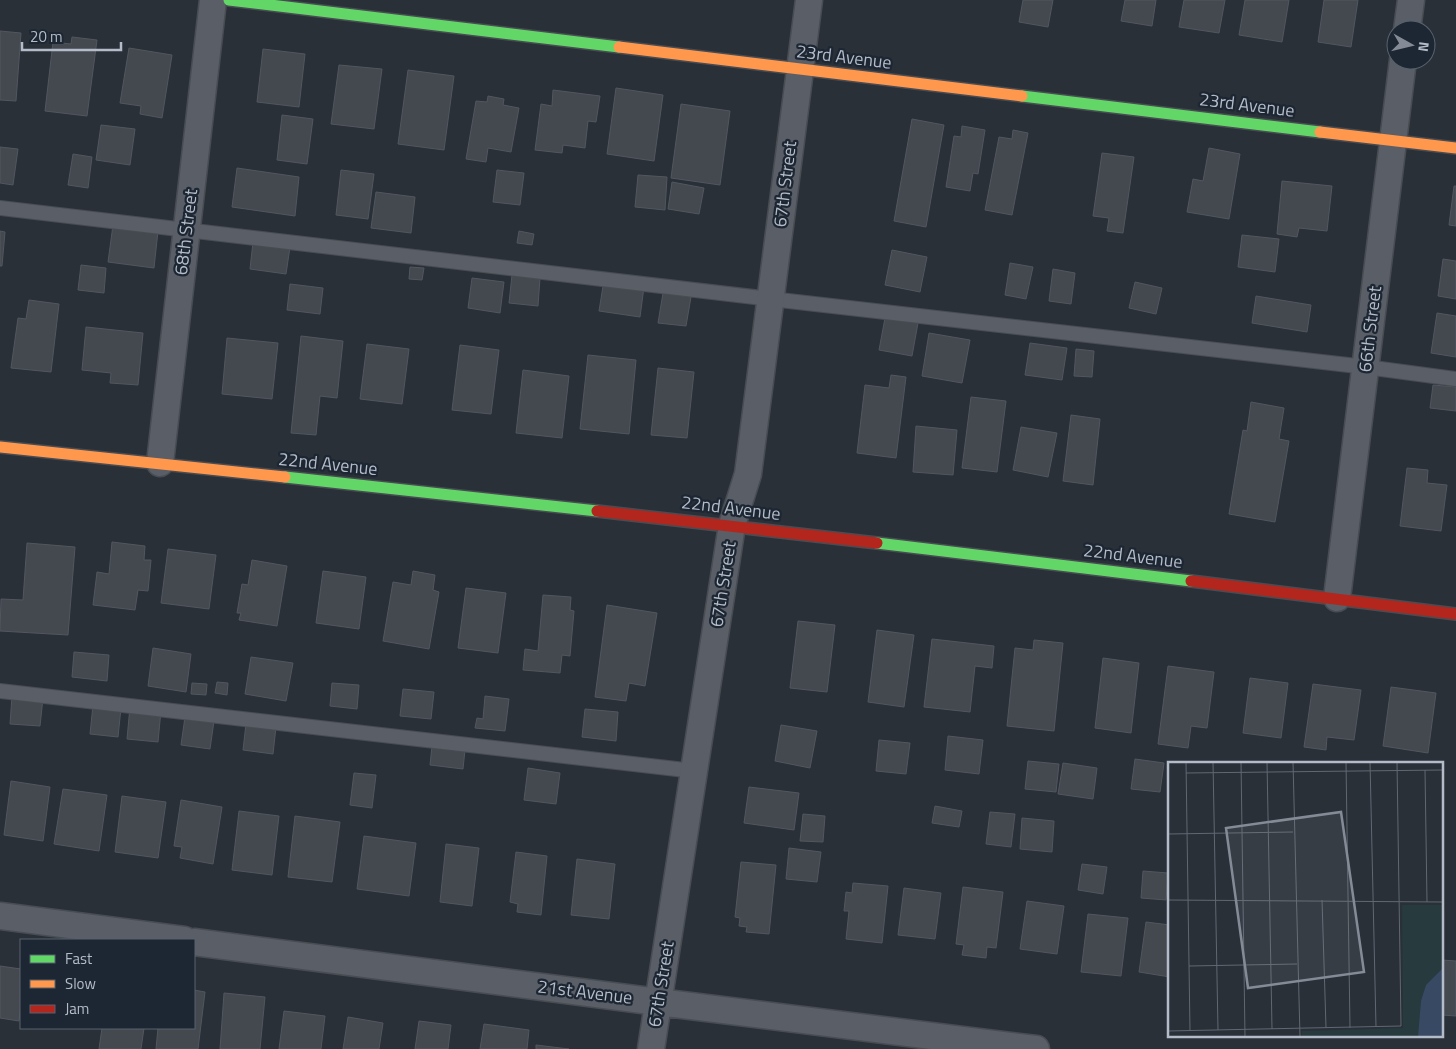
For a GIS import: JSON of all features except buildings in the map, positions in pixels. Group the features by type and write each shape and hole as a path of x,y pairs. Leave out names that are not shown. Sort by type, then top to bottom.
{"street":[{"name":"68th Street","path":"160,463 213,0"},
{"name":"23rd Avenue","path":"229,0 1456,148"},
{"name":"67th Street","path":"651,1049 732,525 748,474 809,0"},
{"path":"1408,20 1411,0"},
{"name":"66th Street","path":"1338,598 1402,70"},
{"name":"22nd Avenue","path":"0,447 732,525 1456,614"},
{"path":"0,916 176,939"},
{"name":"21st Avenue","path":"195,942 1036,1049"}],"lane":[{"path":"0,208 1456,379"},
{"path":"0,691 694,771"}],"traffic: fast":[{"path":"229,0 619,47"},
{"path":"1022,96 1320,132"},
{"path":"285,477 597,511"},
{"path":"877,543 1191,581"}],"traffic: slow":[{"path":"619,47 1022,96"},
{"path":"1320,132 1456,148"},
{"path":"0,447 285,477"}],"traffic: jam":[{"path":"597,511 877,543"},
{"path":"1191,581 1456,614"}]}
